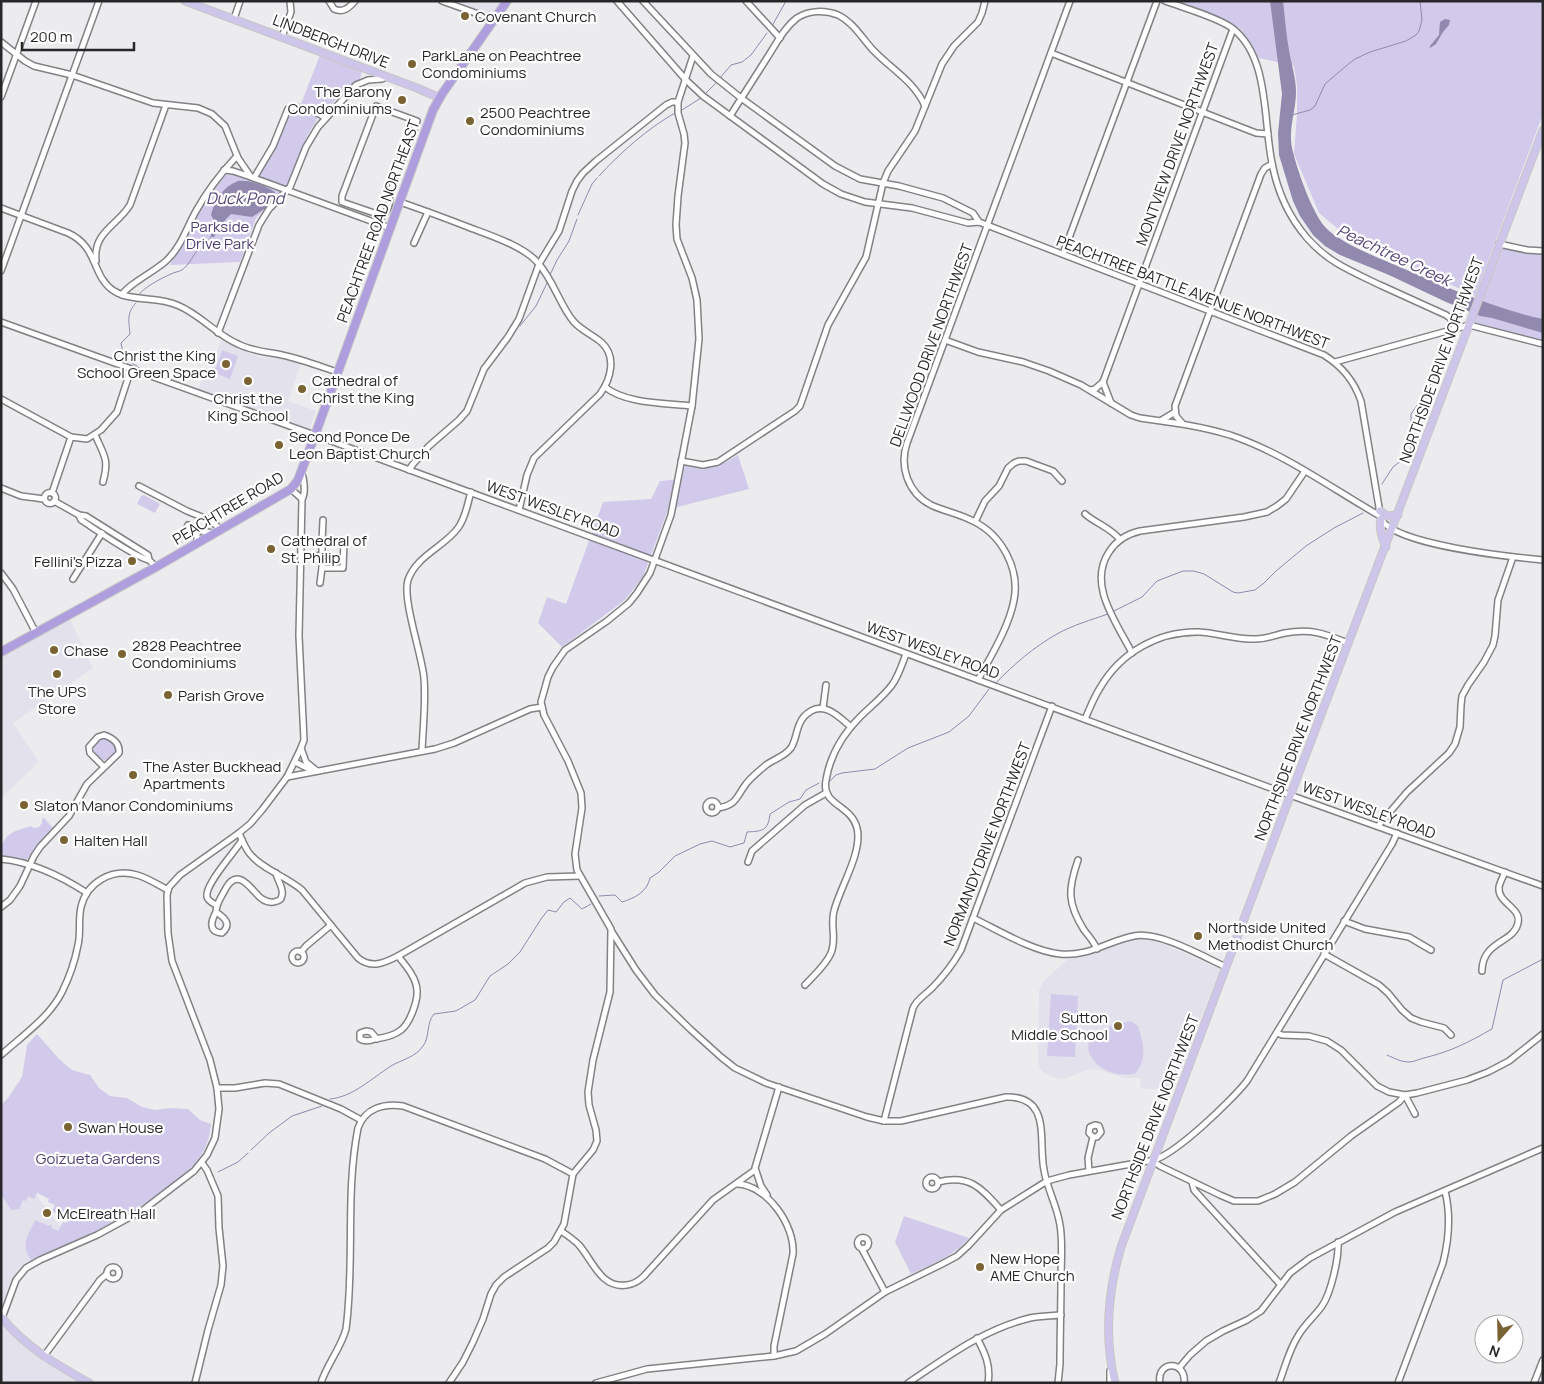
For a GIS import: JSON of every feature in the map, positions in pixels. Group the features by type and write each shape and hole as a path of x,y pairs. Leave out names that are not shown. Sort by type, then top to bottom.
{"highway":[{"name":"PEACHTREE ROAD NORTHEAST","path":"302,468 422,139 440,98 507,1"},
{"name":"PEACHTREE ROAD","path":"156,567 291,489 298,480 302,468"},
{"path":"1,652 156,567"}],"main road":[{"name":"LINDBERGH DRIVE","path":"184,1 435,94 440,98"},
{"name":"NORTHSIDE DRIVE NORTHWEST","path":"1115,1383 1111,1363 1109,1318 1114,1275 1122,1247 1348,643 1543,130"},
{"path":"1386,547 1380,524 1380,516 1398,515"},
{"path":"2,1317 32,1348 89,1383"}],"street":[{"path":"1,98 36,1"},
{"path":"1,271 99,1"},
{"path":"234,19 240,1"},
{"path":"282,37 291,12 290,1"},
{"path":"329,1 334,9 342,11 355,1"},
{"path":"442,1 495,20"},
{"name":"PEACHTREE BATTLE AVENUE NORTHWEST","path":"616,1 686,80 704,96 831,189 853,199 912,208 968,223 979,222 1324,355 1335,362 1346,372 1352,381 1360,401 1380,516"},
{"name":"PEACHTREE BATTLE AVENUE NORTHWEST","path":"643,1 711,74 841,170 860,178 923,191 943,198 973,213 979,222"},
{"path":"746,1 780,38"},
{"path":"681,461 703,465 718,462 795,411 803,400 831,320 866,257 883,183 888,171 915,131 945,58 978,22 985,1"},
{"name":"DELLWOOD DRIVE NORTHWEST","path":"978,680 1009,618 1014,601 1015,587 1011,566 1003,548 991,533 975,522 923,500 911,486 904,469 904,457 906,446 1070,1"},
{"path":"1063,254 1156,1"},
{"path":"1165,1 1221,22 1233,29 1246,43 1258,70 1264,93 1272,164 1280,191 1292,216 1306,237 1331,261 1450,318 1455,328"},
{"path":"730,116 780,38 792,23 805,14 820,11 837,15 850,25 875,52 911,84 925,106"},
{"name":"MONTVIEW DRIVE NORTHWEST","path":"1103,382 1233,29"},
{"path":"1,42 34,66 72,75 141,100 198,108 212,114 224,126 238,156 253,178"},
{"path":"1051,53 1256,133 1268,134"},
{"path":"693,56 678,102 678,113 685,143 678,196 676,232 692,278 700,326 692,406 671,515 655,560 644,582 629,603 607,622 571,645 559,657 548,677 542,697 544,715 568,761 581,793 582,808 575,862 580,876 601,909 624,953 648,986 664,1005 721,1058 755,1079 884,1121 901,1121 1006,1097 1024,1099 1032,1104 1038,1114 1046,1181 1056,1205 1061,1228 1061,1315 1058,1383"},
{"path":"218,332 259,225 269,210 292,184 309,140 318,127 356,85 368,80 386,77"},
{"path":"409,470 429,446 467,411 484,369 508,337 519,318 539,264 559,232 572,191 583,173 666,105 678,102"},
{"path":"96,266 96,252 99,241 130,205 166,105"},
{"path":"376,106 417,121 413,133 410,134 389,196 390,202 383,216 348,204 342,202 342,196 376,106"},
{"path":"253,178 272,146 288,110 297,107 326,118"},
{"path":"410,134 422,139"},
{"path":"122,295 126,290 155,271 170,257 182,240 201,201 224,170 238,156"},
{"path":"1162,420 1175,412 1261,174 1272,164"},
{"path":"224,170 288,190 390,228"},
{"path":"400,202 499,239 522,251 539,264 553,284 572,320 600,341 610,357 611,369 605,387 534,458 527,475 519,510"},
{"path":"344,211 348,204"},
{"path":"352,214 356,207"},
{"path":"1,208 77,237 88,249 106,284 122,295 132,298 158,299 176,304 194,313 232,342 246,348 296,358 337,372"},
{"path":"414,244 428,212"},
{"path":"1499,244 1543,251"},
{"path":"1335,362 1455,328 1471,321 1543,344"},
{"name":"WEST WESLEY ROAD","path":"1,322 471,492 906,654 1543,886"},
{"path":"945,340 978,352 1038,367 1071,380 1140,418 1183,423 1245,441 1305,471 1380,516 1385,525 1392,530 1428,542 1471,551 1543,560"},
{"path":"1,399 71,437 90,438 110,422 119,409 131,369"},
{"path":"1090,390 1095,389 1103,382 1112,404"},
{"path":"605,387 616,394 628,398 692,406"},
{"path":"1175,412 1179,421 1183,423"},
{"path":"54,501 55,496 52,493 71,437"},
{"path":"96,437 106,459 107,468 103,482"},
{"path":"975,522 985,501 999,486 1008,468 1014,463 1026,461 1053,471 1062,481"},
{"path":"2,1317 16,1280 26,1268 98,1235 134,1216 184,1179 202,1162 212,1147 217,1129 219,1109 217,1088 210,1060 172,961 168,933 168,890 180,875 239,833 262,810 287,777 304,740 299,636 302,499 304,496 302,468"},
{"path":"1132,653 1107,604 1101,582 1101,570 1111,548 1130,534 1140,531 1244,517 1267,512 1286,499 1305,471"},
{"path":"139,486 187,511 207,519 216,526 216,532 201,532 188,525 186,530 188,532 196,531 197,543"},
{"path":"1,488 12,494 44,499 48,503 54,501 79,515 86,516 116,539 148,555 149,560 156,567"},
{"path":"291,489 302,499"},
{"path":"422,751 424,679 409,608 407,583 421,561 459,527 465,515 471,492"},
{"path":"44,499 46,493 52,493"},
{"path":"1085,514 1097,524 1113,532 1120,540"},
{"path":"79,515 82,520 102,533 116,539"},
{"path":"320,583 323,520"},
{"path":"73,579 102,533"},
{"path":"322,542 344,542 343,568 322,568"},
{"path":"301,555 322,556"},
{"path":"1378,826 1406,792 1444,757 1455,744 1460,727 1462,696 1493,645 1498,600 1513,557"},
{"path":"1,573 13,589 36,634"},
{"path":"1086,719 1105,680 1118,663 1157,638 1188,632 1254,640 1296,631 1310,631 1323,633 1348,643"},
{"path":"805,985 826,962 832,951 834,912 858,842 857,827 853,818 845,809 831,800 826,793 826,780 832,759 840,742 851,726 891,685 899,673 906,654"},
{"path":"823,708 826,685"},
{"name":"NORMANDY DRIVE NORTHWEST","path":"884,1121 913,1008 956,960 1052,706"},
{"path":"287,777 454,743 530,709 542,707"},
{"path":"718,808 734,803 751,778 767,764 781,757 789,750 795,741 800,723 805,715 823,708 832,711 851,726"},
{"path":"1,907 15,893 40,847 69,816 87,784 119,753 116,742 104,735 98,737 89,747 90,753 104,767"},
{"path":"301,748 306,762 314,772"},
{"path":"294,764 314,772"},
{"path":"748,862 752,851 805,805 826,793"},
{"path":"239,833 251,856 302,890 358,958 372,965 379,965 398,956 525,883 547,877 580,876"},
{"path":"596,1383 660,1367 774,1356 788,1354 803,1348 885,1292 957,1256 1001,1210 1046,1181 1089,1171 1154,1161 1170,1151 1227,1104 1247,1081 1392,844 1396,833"},
{"path":"216,905 208,900 209,885 242,840"},
{"path":"1,859 60,877 87,893"},
{"path":"1078,860 1071,884 1071,903 1076,916 1097,950"},
{"path":"1482,971 1482,963 1488,952 1515,930 1518,923 1519,918 1517,914 1504,901 1500,892 1500,885 1505,872"},
{"path":"1,1055 48,1013 59,998 76,954 80,937 80,910 87,893 94,885 102,878 122,873 140,876 168,890"},
{"path":"216,912 216,905 233,880 248,883 262,899 276,902 282,896 282,889 276,873"},
{"path":"972,918 1024,943 1049,952 1073,954 1097,950 1132,936 1152,936 1226,967"},
{"path":"1344,921 1365,929 1409,937 1431,950"},
{"path":"301,952 331,925"},
{"path":"449,1383 473,1342 496,1285 504,1277 548,1248 560,1231 566,1216 570,1182 573,1174 593,1150 597,1141 588,1092 593,1060 610,992 611,929"},
{"path":"1324,954 1379,985 1411,1018 1444,1028 1451,1034"},
{"path":"377,1039 402,1029 414,1009 417,990 414,979 398,956"},
{"path":"1277,1033 1282,1035 1309,1036 1327,1041 1341,1050 1377,1086 1389,1092 1405,1095 1417,1094 1450,1085 1488,1072 1509,1061 1543,1034"},
{"path":"217,1088 236,1088 265,1083 280,1084 341,1109 361,1120"},
{"path":"774,1356 774,1346 793,1248 786,1223 760,1186 755,1170 779,1087"},
{"path":"1405,1095 1415,1114"},
{"path":"1154,1161 1192,1182 1234,1201 1250,1202 1264,1199 1295,1182 1351,1136 1399,1102 1405,1095"},
{"path":"321,1383 328,1366 342,1342 346,1329 351,1239 351,1186 356,1139 361,1120 367,1114 379,1108 392,1105 403,1106 545,1159 573,1174"},
{"path":"1089,1171 1088,1158 1093,1137"},
{"path":"1179,1368 1206,1341 1261,1311 1290,1273 1302,1263 1395,1212 1543,1148"},
{"path":"195,1383 221,1286 224,1266 219,1228 218,1196 202,1162"},
{"path":"560,1231 579,1245 599,1274 605,1279 616,1285 637,1282 713,1200 755,1170"},
{"path":"938,1182 958,1179 972,1183 982,1189 1001,1210"},
{"path":"1192,1182 1194,1190 1281,1285"},
{"path":"736,1184 745,1186 771,1200"},
{"path":"1398,1383 1447,1248 1449,1224 1444,1190"},
{"path":"1279,1383 1298,1335 1322,1307 1327,1296 1333,1278 1338,1242"},
{"path":"862,1249 885,1292"},
{"path":"44,1356 100,1280 107,1274"},
{"path":"908,1383 977,1338 1030,1318 1061,1315"},
{"path":"977,1338 989,1365 988,1383"},
{"path":"1534,1383 1543,1360"},
{"name":"NORTHSIDE DRIVE NORTHWEST","path":"1110,1383 1111,1363"},
{"path":"1160,1383 1160,1375 1165,1368 1174,1366 1179,1368 1184,1377 1184,1383"}],"shaded area":[{"path":"435,1 506,1 489,25"},
{"name":"Christ the King School","path":"221,340 259,357 281,358 301,364 288,401 316,411 309,430 198,390 206,369 211,368"},
{"path":"69,617 93,668 13,723 39,762 1,798 1,655"},
{"name":"Sutton Middle School","path":"1132,938 1150,938 1220,969 1173,1091 1140,1088 1141,1078 1125,1078 1095,1069 1059,1079 1047,1075 1040,1069 1038,1061 1039,991 1043,982 1069,958 1103,950"},
{"path":"1,1148 76,1248 33,1263 1,1302"},
{"path":"3,1321 43,1352 90,1383 1,1383 1,1324"}],"green space":[{"path":"1173,1 1543,1 1543,114 1475,296 1349,238 1319,213 1294,154 1297,85 1294,66 1259,58 1239,28 1217,17"},
{"name":"Parkside Drive Park","path":"320,55 362,70 360,79 321,113 307,136 285,190 256,218 240,262 170,265 207,199 226,175 259,173 285,120 299,109"},
{"path":"1502,247 1543,252 1543,343 1467,325 1482,296"},
{"name":"Christ the King School Green Space","path":"222,350 238,356 230,379 214,373"},
{"path":"738,455 749,489 677,507 667,512 643,577 625,600 562,647 538,623 547,597 566,604 603,502 651,499 660,481 682,479 685,466 713,467"},
{"path":"144,495 160,504 155,513 137,504 141,496"},
{"path":"105,738 115,745 116,749 109,759 105,760 95,753 94,749 101,739"},
{"path":"44,818 53,828 34,848 27,860 1,855 3,842 10,834 31,826 34,828 39,827"},
{"path":"1051,994 1078,996 1075,1057 1047,1056"},
{"path":"1131,1021 1138,1026 1143,1044 1143,1056 1140,1067 1136,1073 1116,1074 1109,1072 1092,1059 1089,1052 1089,1036 1100,1033 1113,1025"},
{"name":"Goizueta Gardens","path":"37,1034 59,1059 72,1070 90,1075 99,1088 110,1096 127,1098 142,1107 155,1110 170,1108 188,1109 200,1120 211,1124 210,1134 201,1156 188,1171 172,1184 109,1224 63,1247 31,1260 26,1249 26,1240 35,1220 49,1226 52,1225 51,1228 58,1231 63,1222 66,1223 69,1216 59,1211 57,1214 52,1211 55,1205 48,1202 49,1199 37,1193 34,1199 28,1196 26,1201 23,1200 19,1209 11,1210 1,1194 1,1105 22,1077 27,1045"},
{"path":"904,1216 969,1238 949,1255 911,1274 895,1242"}],"water":[{"path":"1270,1 1283,1 1288,44 1296,86 1291,144 1311,203 1326,228 1341,240 1361,250 1452,289 1506,309 1543,319 1543,333 1480,316 1446,302 1389,275 1340,255 1325,246 1313,235 1300,216 1293,201 1279,155 1278,133 1282,94"},
{"path":"1445,19 1450,20 1449,25 1436,44 1430,48 1439,35 1440,22"},
{"name":"Duck Pond","path":"238,181 253,182 266,187 275,192 276,198 266,208 252,217 231,214 214,237 211,237 216,224 211,215 215,204 224,190"}],"waterway":[{"path":"772,26 786,1"},
{"path":"1292,115 1310,110 1315,106 1325,84 1355,59 1370,52 1406,41 1416,35 1422,20 1420,1"},
{"path":"720,78 731,65 742,62 751,55 767,33"},
{"path":"705,94 717,82"},
{"path":"682,110 701,98"},
{"path":"599,176 635,142 675,113"},
{"path":"578,215 592,184 597,178"},
{"path":"550,275 569,241 577,219"},
{"path":"138,296 153,284 172,273 182,270 211,237"},
{"path":"520,326 536,306 548,281"},
{"path":"136,303 129,314 130,334 121,343 123,358 137,366 137,368"},
{"path":"1460,316 1463,307"},
{"path":"1382,484 1393,467 1411,453 1411,414 1426,393 1449,348 1453,335"},
{"path":"1114,611 1142,597 1157,581 1183,571 1194,571 1204,574 1233,592 1255,590 1306,546 1334,528 1363,513"},
{"path":"996,683 1040,644 1069,628 1108,614"},
{"path":"829,782 836,775 842,773 875,769 908,748 949,732 969,716 989,689"},
{"path":"599,896 615,895 622,902 631,899 643,891 650,878 675,856 700,844 712,841 730,847 744,843 747,832 764,829 768,824 770,814 789,802 800,799 806,790 819,783"},
{"path":"330,1099 347,1095 391,1066 420,1050 427,1038 430,1022 434,1014 456,1011 475,1000 490,976 508,964 520,952 548,910 556,912 570,898 582,909 591,904"},
{"path":"1387,1055 1398,1060 1413,1062 1451,1049 1492,1029 1503,980 1543,959"},
{"path":"251,1150 269,1133 292,1116 322,1106"},
{"path":"218,1172 238,1162 248,1153"}],"place":[{"name":"Covenant Church","path":"465,16"},
{"name":"ParkLane on Peachtree Condominiums","path":"412,64"},
{"name":"The Barony Condominiums","path":"402,100"},
{"name":"2500 Peachtree Condominiums","path":"470,121"},
{"name":"Christ the King School Green Space","path":"226,364"},
{"name":"Christ the King School","path":"248,381"},
{"name":"Cathedral of Christ the King","path":"302,389"},
{"name":"Second Ponce De Leon Baptist Church","path":"279,445"},
{"name":"Cathedral of St. Philip","path":"271,549"},
{"name":"Fellini's Pizza","path":"132,561"},
{"name":"Chase","path":"54,650"},
{"name":"2828 Peachtree Condominiums","path":"122,654"},
{"name":"The UPS Store","path":"57,674"},
{"name":"Parish Grove","path":"168,695"},
{"name":"The Aster Buckhead Apartments","path":"133,775"},
{"name":"Slaton Manor Condominiums","path":"24,805"},
{"name":"Halten Hall","path":"64,840"},
{"name":"Northside United Methodist Church","path":"1198,936"},
{"name":"Sutton Middle School","path":"1118,1026"},
{"name":"Swan House","path":"68,1127"},
{"name":"McElreath Hall","path":"47,1213"},
{"name":"New Hope AME Church","path":"980,1267"}],"water label":[{"name":"Peachtree Creek","path":"1394,255"}]}
